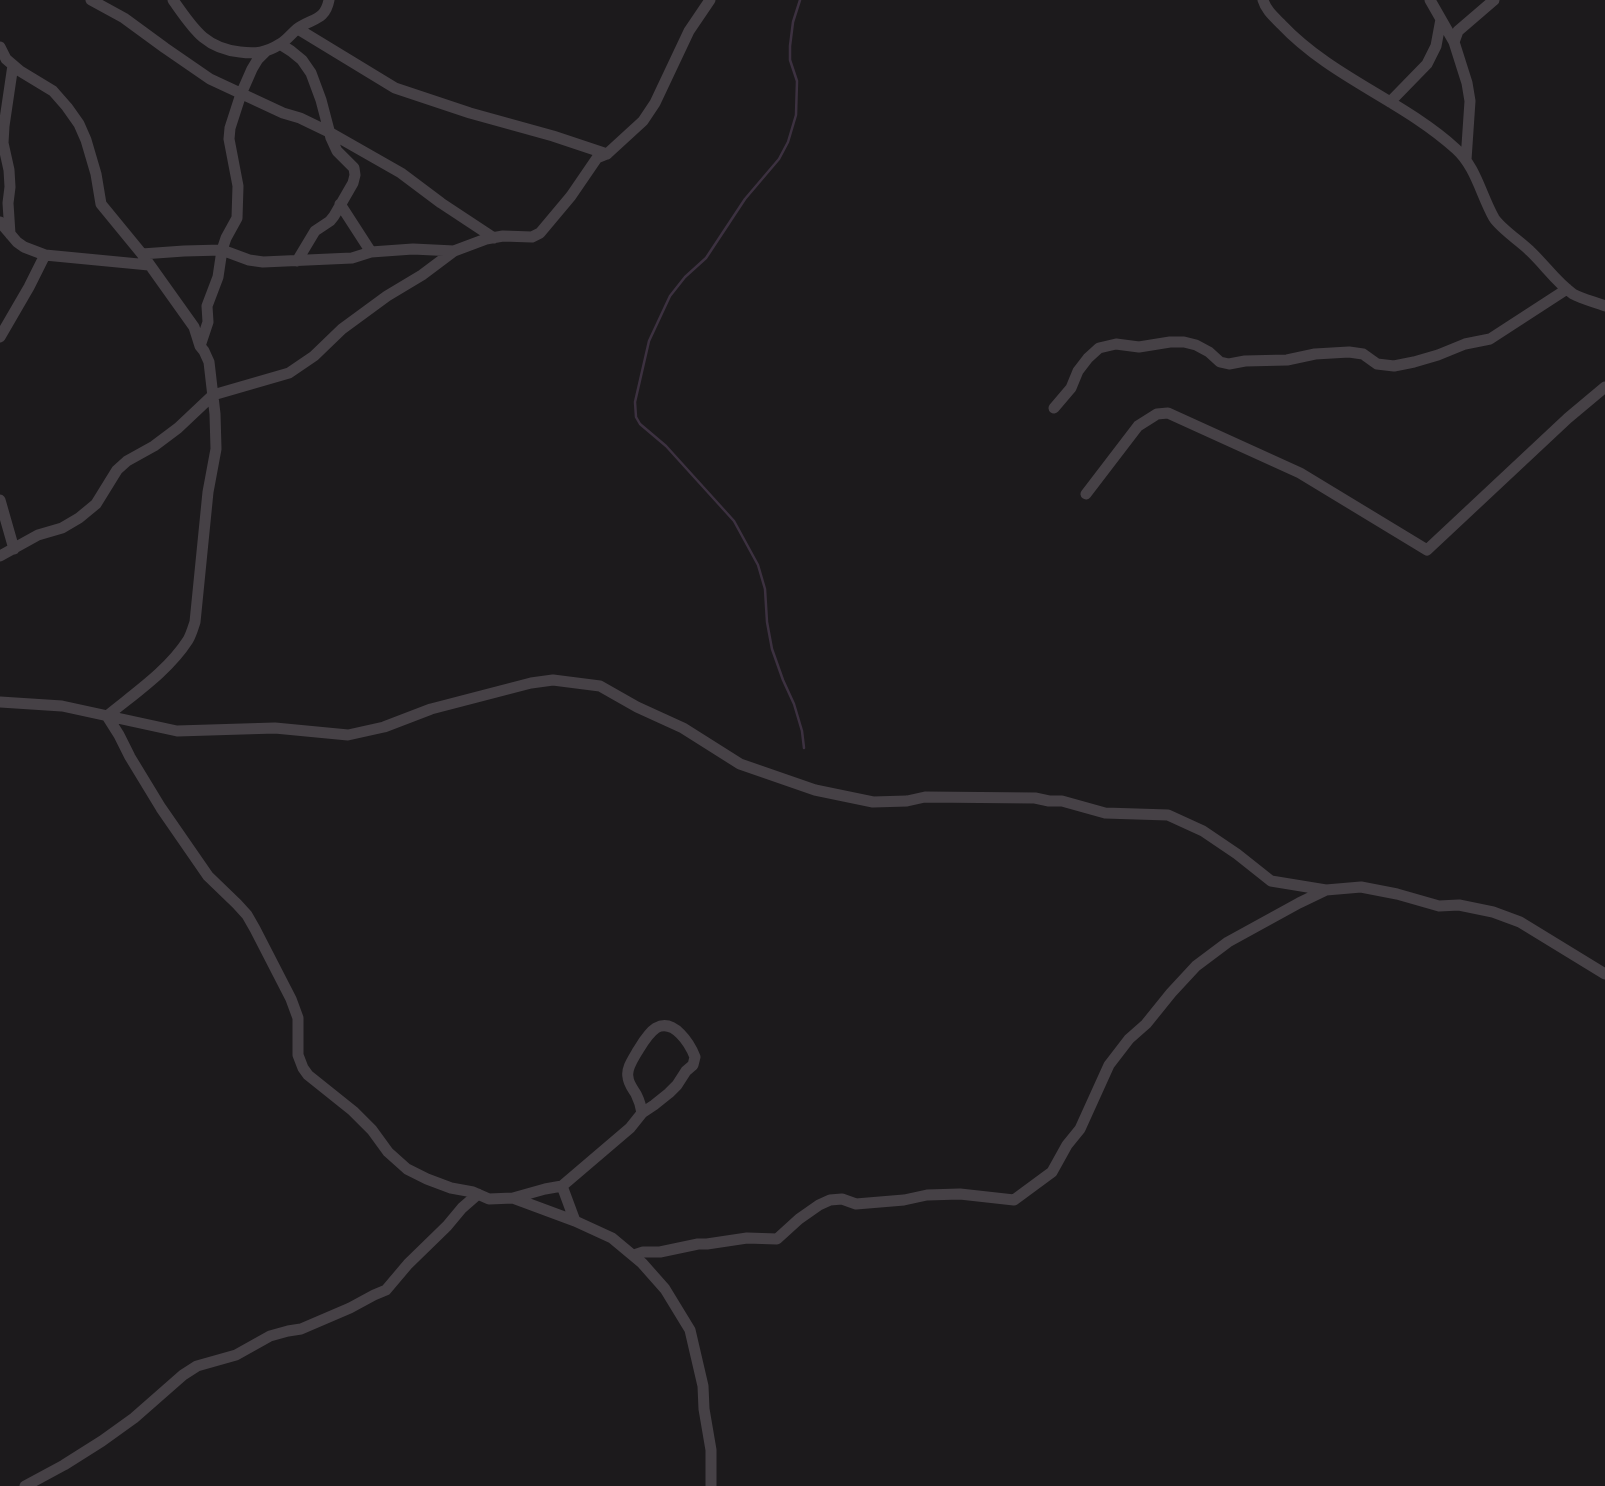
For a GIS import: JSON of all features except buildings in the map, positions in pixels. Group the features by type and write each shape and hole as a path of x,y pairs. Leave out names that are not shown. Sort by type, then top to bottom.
{"street":[{"path":"91,0 124,18 210,79 329,132 401,173 494,238"},
{"path":"173,0 199,34 209,42 220,48 254,54 280,44 298,29 325,13 329,0"},
{"path":"0,556 38,535 62,528 78,518 96,504 117,470 126,461 154,446 178,428 213,394 289,373 314,356 342,329 454,251 503,236 532,236 540,233 571,196 597,158 607,154 643,121 655,103 689,31 710,0"},
{"path":"1263,0 1265,7 1295,39 1332,67 1417,118 1457,149 1474,173 1495,220 1532,252 1549,273 1574,294 1605,306"},
{"path":"1430,0 1455,47 1467,83 1470,101 1466,160"},
{"path":"1455,47 1458,31 1494,0"},
{"path":"1390,102 1426,64 1434,50 1441,19"},
{"path":"298,29 395,88 470,113 553,136 607,154"},
{"path":"280,44 296,56 311,73 321,100 329,132 337,151 354,168 355,175 353,183 330,221 315,231 297,261"},
{"path":"0,47 6,58 13,65 32,80 41,82 53,90 68,107 79,124 86,140 96,174 101,204 142,254 194,327 200,346 209,362 216,449 208,492 195,622 189,639 176,656 159,674 107,716"},
{"path":"1434,50 1455,47"},
{"path":"200,346 208,322 207,306 218,277 222,250 237,218 238,186 228,139 230,128 252,68 267,50"},
{"path":"10,234 8,203 10,187 4,143 4,126 13,65"},
{"path":"340,204 371,252"},
{"path":"0,222 17,242 45,255 149,265"},
{"path":"142,254 222,250 249,260 263,262 352,258 371,252 454,251"},
{"path":"0,337 45,255"},
{"path":"1054,408 1071,388 1078,372 1088,358 1099,348 1116,344 1139,347 1170,342 1184,342 1196,345 1209,352 1220,362 1230,364 1245,361 1287,360 1315,354 1349,352 1364,354 1377,364 1394,366 1438,355 1464,344 1490,339 1567,288"},
{"path":"1086,494 1138,426 1157,414 1168,413 1300,473 1427,550 1568,418 1605,387"},
{"path":"0,500 14,549"},
{"path":"0,702 62,706 177,731 275,728 348,735 384,727 431,709 531,683 553,680 600,686 637,707 683,728 740,764 815,790 873,802 907,801 925,797 1036,798 1062,801 1105,813 1168,815 1203,830 1271,881 1326,890 1361,887 1397,894 1439,906 1458,905 1493,912 1520,922 1605,974"},
{"path":"107,716 161,808 208,876 237,904 255,930 292,999 298,1018 298,1055 308,1076 353,1111 372,1130 388,1152 408,1169 443,1185 478,1194 489,1199 513,1198 562,1186 630,1128 642,1112 669,1093 677,1085 686,1070 693,1066 694,1060 688,1044 671,1027 660,1026 650,1034 628,1070 627,1076 637,1096 642,1112"},
{"path":"634,1255 643,1252 660,1252 698,1244 747,1238 777,1239 809,1212 830,1200 842,1199 856,1204 904,1200 927,1195 960,1194 1014,1200 1052,1172 1067,1145 1080,1130 1109,1065 1129,1038 1146,1024 1196,966 1228,942 1326,890"},
{"path":"562,1186 575,1221"},
{"path":"25,1486 64,1465 102,1441 134,1418 182,1375 197,1366 236,1355 270,1336 301,1329 386,1290 408,1264 478,1194"},
{"path":"513,1198 575,1221 612,1238 634,1255 665,1289 690,1330 703,1386 704,1409 711,1450 711,1486"}],"waterway":[{"path":"800,0 793,22 790,46 790,60 797,81 796,115 788,142 779,159 745,199 706,258 685,277 670,296 649,341 635,402 636,417 640,424 666,446 734,521 758,565 765,589 767,622 772,649 794,704 802,731 804,748"}]}
